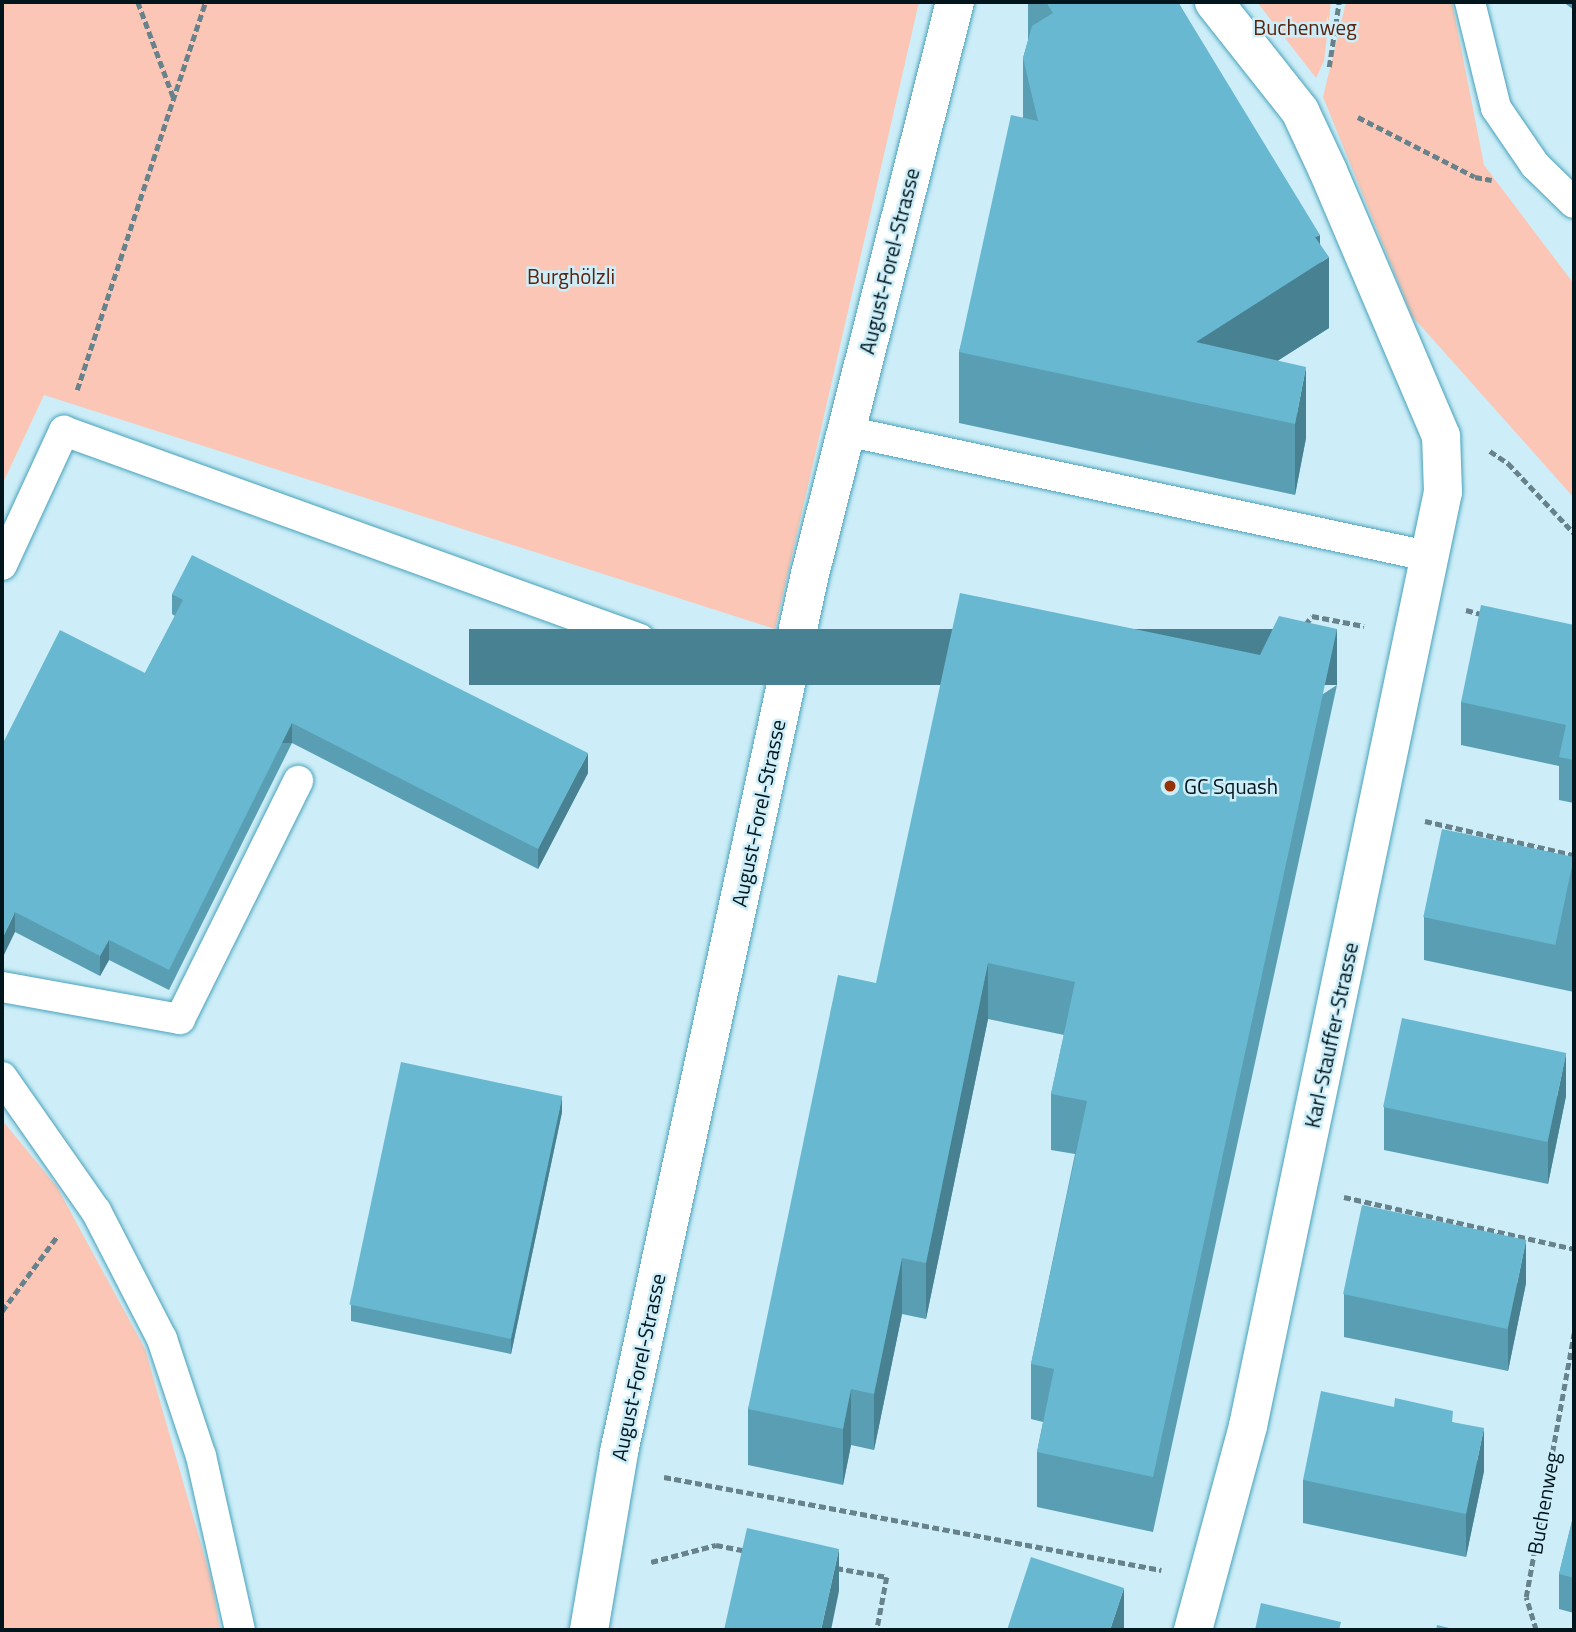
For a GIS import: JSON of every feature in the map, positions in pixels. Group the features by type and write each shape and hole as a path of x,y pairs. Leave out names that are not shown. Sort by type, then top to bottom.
{"street":[{"name":"August-Forel-Strasse","path":"589,1630 619,1452 810,574 955,2"},
{"path":"1214,2 1300,111 1441,436"},
{"name":"Karl-Stauffer-Strasse","path":"1193,1630 1248,1426 1432,557 1443,492 1441,436"}],"lane":[{"path":"1470,2 1496,108 1535,165 1574,203"},
{"path":"2,565 64,431 640,639"},
{"path":"846,431 1432,557"},
{"path":"2,987 180,1019 298,780"},
{"path":"2,1077 86,1198 162,1339 201,1456 240,1630"}],"path":[{"path":"138,2 174,99"},
{"path":"64,431 205,2"},
{"path":"1327,75 1339,2"},
{"path":"1347,111 1475,177 1495,180 1535,165"},
{"path":"1441,436 1478,442 1507,463 1574,533"},
{"path":"1454,608 1494,617"},
{"path":"1304,627 1312,616 1341,621"},
{"path":"1420,819 1574,855"},
{"path":"1335,1195 1574,1249"},
{"path":"2,1311 86,1198"},
{"name":"Buchenweg","path":"1536,1630 1526,1597 1574,1333"},
{"path":"649,1474 1174,1572"},
{"path":"645,1563 716,1545 755,1553"},
{"path":"821,1565 887,1577 877,1630"}],"green space":[{"name":"Burghölzli","path":"2,2 919,2 775,629 44,395 2,485"},
{"name":"Buchenweg","path":"1257,2 1331,2 1324,61 1316,78"},
{"path":"1346,2 1452,2 1484,165 1574,284 1574,498 1412,316 1323,97"},
{"path":"2,1120 57,1187 145,1349 213,1586 220,1630 2,1630"}],"building":[{"path":"1046,2 1178,2 1320,235 1315,237 1329,257 1196,342 1306,367 1295,424 959,352 1011,115 1038,121 1023,58 1032,26 1053,13"},
{"path":"192,555 588,753 538,849 292,723 169,970 109,940 100,956 15,912 2,939 2,745 60,630 145,673 183,600 172,594"},
{"path":"960,593 1260,655 1279,616 1337,629 1153,1477 1037,1452 1054,1369 1031,1364 1087,1101 1051,1094 1075,982 988,963 926,1263 902,1258 874,1394 851,1389 843,1429 748,1409 838,975 876,983"},
{"path":"1481,605 1574,625 1574,760 1559,757 1566,725 1461,702"},
{"path":"1442,829 1574,857 1555,945 1423,917"},
{"path":"1402,1018 1566,1053 1547,1142 1383,1107"},
{"path":"401,1062 562,1096 511,1339 349,1305"},
{"path":"1362,1205 1526,1240 1507,1329 1343,1294"},
{"path":"1321,1391 1394,1407 1395,1398 1453,1411 1452,1422 1484,1428 1466,1514 1303,1480"},
{"path":"1574,1513 1574,1578 1559,1574"},
{"path":"747,1528 839,1549 821,1630 724,1630"},
{"path":"1031,1557 1124,1588 1110,1630 1007,1630"},
{"path":"1261,1603 1341,1622 1339,1630 1255,1630"},
{"path":"1437,1625 1457,1630 1436,1630"}],"place":[{"name":"GC Squash","path":"1170,786"}]}
